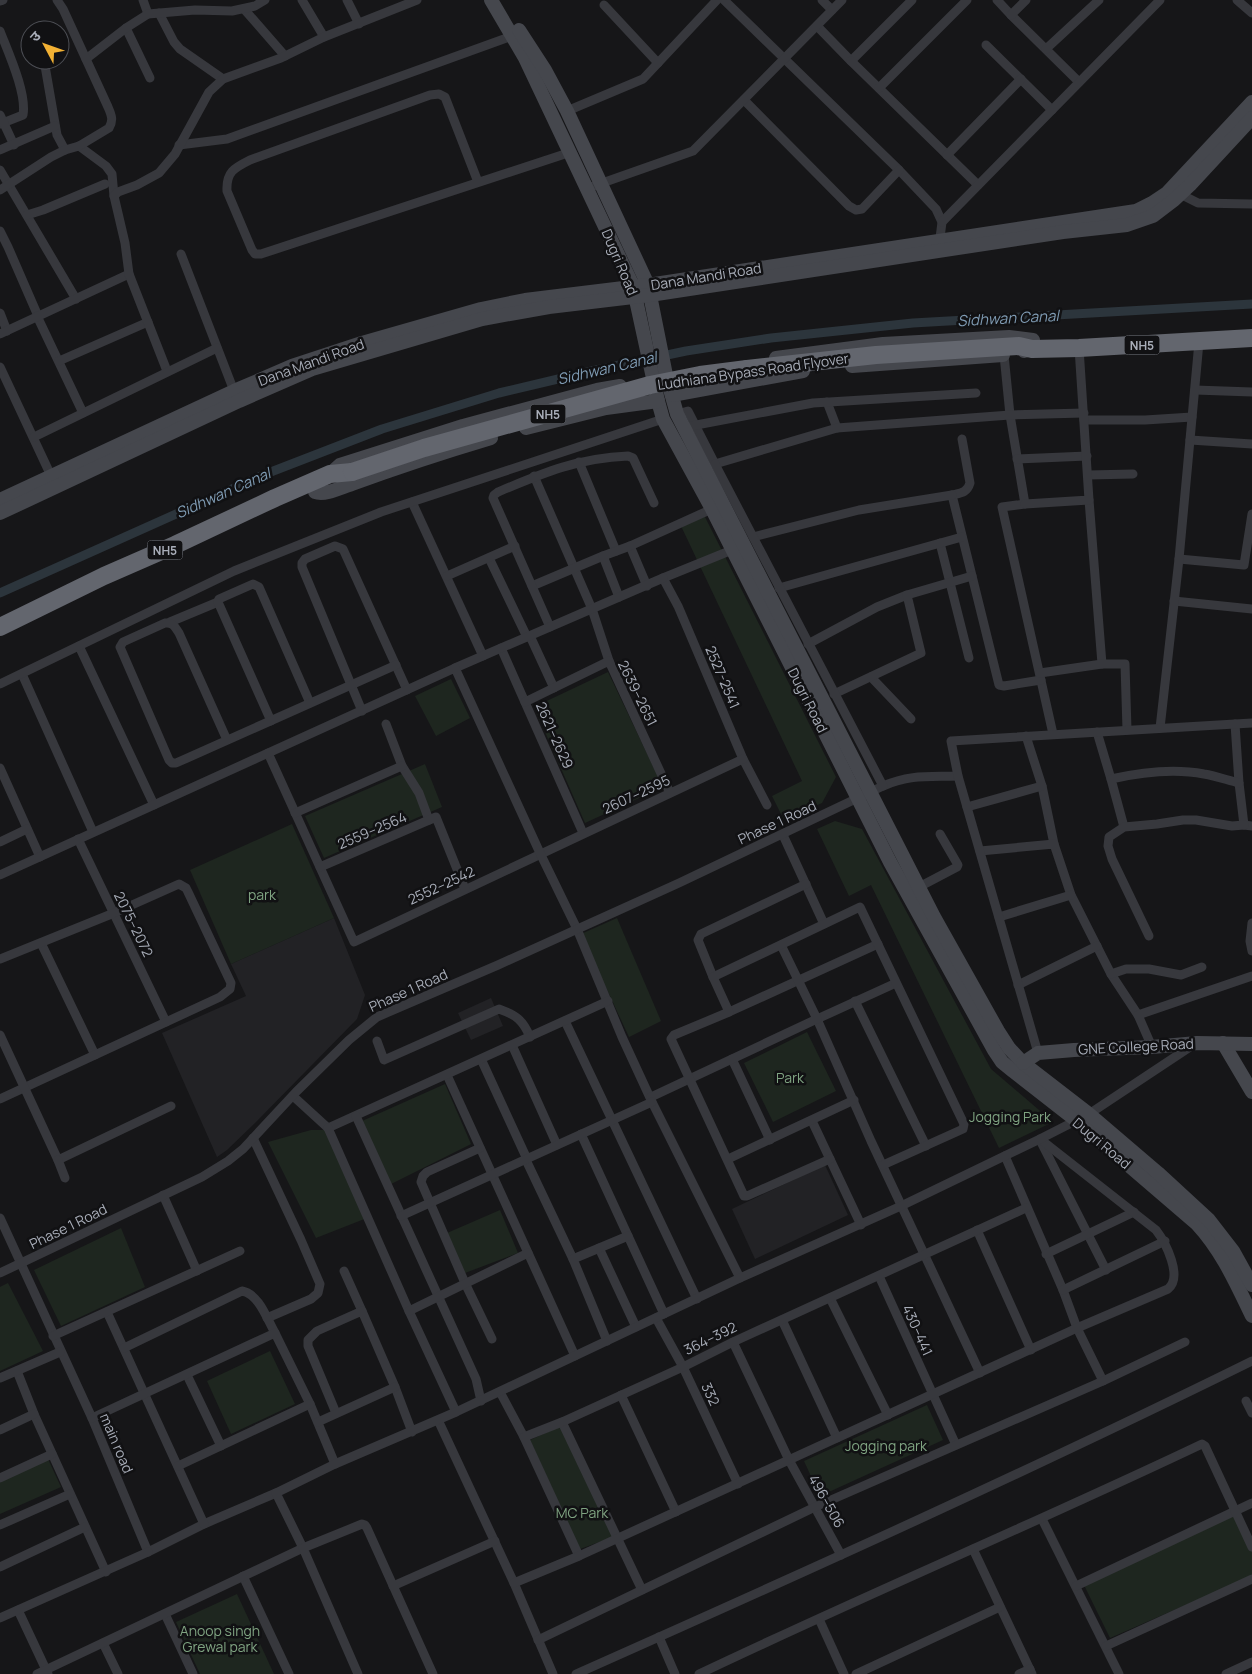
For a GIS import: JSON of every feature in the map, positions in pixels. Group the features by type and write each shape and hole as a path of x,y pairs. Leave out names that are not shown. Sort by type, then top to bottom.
{"highway":[{"name":"NH5","path":"1020,347 1252,328"},
{"name":"NH5","path":"1020,347 1079,348 1252,338"},
{"name":"Ludhiana Bypass Road Flyover","path":"330,474 351,472 424,448 641,388 700,375 876,355 1020,347"},
{"name":"Ludhiana Bypass Road Flyover","path":"316,492 337,482 351,472"},
{"name":"NH5","path":"0,627 104,576 330,474"},
{"name":"NH5","path":"0,636 278,505 316,492"}],"street":[{"path":"4,188 44,161 64,150 79,146 109,128 112,124 112,116 63,9 57,0"},
{"path":"143,0 148,14"},
{"path":"86,59 126,28 148,14 195,10 232,11 255,6 266,0"},
{"path":"347,0 359,24"},
{"path":"114,196 118,192 137,185 158,173 175,154 209,92 223,79 284,56 324,37 417,0"},
{"name":"Dugri Road","path":"490,0 525,58 635,291 651,337 660,378 658,401 663,420 864,796 919,887 998,1031 1009,1048 1023,1063 1198,1224 1220,1252 1252,1316"},
{"name":"Dugri Road","path":"501,0 545,70 602,183 649,290 651,337"},
{"path":"567,111 643,79 717,0"},
{"path":"724,0 899,170 936,209 942,222 939,246"},
{"path":"822,0 832,10"},
{"path":"588,188 693,151 842,0"},
{"path":"851,61 912,0"},
{"path":"879,88 967,0"},
{"path":"997,0 1079,82"},
{"path":"1011,15 1026,0"},
{"path":"1046,49 1099,0"},
{"path":"942,222 1160,0"},
{"path":"1237,0 1252,13"},
{"path":"306,1 324,37"},
{"path":"604,5 658,63"},
{"path":"244,9 284,56"},
{"path":"159,14 174,42 180,49 223,79"},
{"path":"817,26 978,185"},
{"path":"126,28 150,78"},
{"path":"0,30 25,105 23,115 1,121 14,145"},
{"path":"180,145 227,139 512,36"},
{"path":"986,45 1052,110"},
{"path":"46,70 57,135 64,150"},
{"path":"947,155 1021,79"},
{"path":"478,182 445,97 439,94 250,160 236,167 226,181 227,191 252,250 255,254 261,254 571,152"},
{"path":"744,100 849,206 856,210 862,209 899,170"},
{"name":"Dana Mandi Road","path":"0,500 53,482 234,391 292,366 362,343 481,309 525,300 649,290 939,246 1136,211 1167,193 1182,187 1252,102"},
{"path":"1252,118 1182,187 1198,203 1252,204"},
{"path":"0,150 55,126"},
{"path":"79,146 106,166 112,174 114,196 125,244 129,274 167,371"},
{"path":"0,170 4,188 27,215 76,299"},
{"path":"27,215 105,184"},
{"path":"0,231 84,413"},
{"path":"182,254 234,391"},
{"path":"0,313 3,332 129,274"},
{"path":"0,513 53,482 312,369 482,319 635,291"},
{"path":"59,361 148,322"},
{"path":"330,474 340,465 463,426 597,390 660,378 801,354 883,344 1009,337 1020,347"},
{"path":"1160,728 1179,559 1199,342"},
{"path":"672,395 823,368 1020,347"},
{"path":"1020,347 1010,415 1025,504"},
{"path":"34,437 217,348"},
{"path":"1079,348 1102,664"},
{"path":"0,367 34,437 53,482"},
{"name":"Dugri Road","path":"660,378 672,395 677,414 690,426 864,796 890,862 998,1056 1013,1071 1083,1118 1158,1174 1209,1220 1233,1251 1252,1285"},
{"path":"1195,390 1252,392"},
{"path":"883,786 715,464 690,426 813,402 976,393"},
{"path":"316,492 320,494 339,489 434,455 506,433 606,408 658,401"},
{"path":"827,402 837,428"},
{"path":"715,464 837,428 1010,415 1146,420 1192,417"},
{"path":"0,684 246,566 380,512 663,420"},
{"path":"753,537 859,510 963,493 969,488 970,483 962,439"},
{"path":"1190,440 1252,444"},
{"path":"550,627 493,497 498,492 534,476 565,465 624,456 633,458 654,503"},
{"path":"1018,459 1087,456"},
{"path":"579,462 616,551"},
{"path":"1088,475 1133,474"},
{"path":"534,476 592,609 610,661"},
{"path":"952,495 999,684 1004,686 1041,676 1102,664 1122,663 1126,666 1127,730"},
{"path":"1053,734 1002,507 1089,500"},
{"path":"412,502 483,656"},
{"path":"532,586 630,546 712,509"},
{"path":"1179,559 1248,565 1252,514"},
{"path":"332,532 339,546 343,549 407,690"},
{"path":"779,588 962,536"},
{"path":"940,543 969,658"},
{"path":"339,546 306,559 302,563 302,567 362,710"},
{"path":"447,576 514,546"},
{"path":"630,546 647,586"},
{"path":"0,875 455,668 732,550"},
{"path":"603,556 620,597"},
{"name":"2621--2629","path":"489,558 554,688"},
{"path":"246,566 253,584 260,590 310,703"},
{"path":"808,644 877,607 906,595 972,576"},
{"name":"2527-2541","path":"663,578 678,606 743,759 767,804"},
{"path":"253,584 220,599 218,602 170,622 165,622 123,642 120,647 169,760 172,763 176,763 396,665"},
{"path":"834,694 921,652 906,595"},
{"path":"1174,601 1252,609"},
{"path":"218,602 271,721"},
{"path":"170,622 179,633 227,740"},
{"path":"79,646 154,805"},
{"name":"2621--2629","path":"501,648 583,833"},
{"name":"2639--2651","path":"525,702 610,661 670,793"},
{"path":"455,668 540,854 577,929 652,1100 740,1278"},
{"path":"22,674 93,832"},
{"path":"870,677 911,719"},
{"path":"1038,1053 958,776 951,741 1252,723"},
{"path":"386,724 402,766 419,793 465,889"},
{"path":"1149,936 1112,859 1108,846 1109,837 1124,827 1184,820 1248,826 1239,783 1235,724"},
{"path":"1097,732 1124,827"},
{"path":"1026,736 1042,786 1054,844 1071,895 1111,974 1138,1014 1152,1047"},
{"path":"268,753 320,867"},
{"name":"2607--2595","path":"540,854 743,759"},
{"path":"296,813 402,766"},
{"path":"0,768 40,857"},
{"path":"1111,779 1160,771 1184,771 1239,783"},
{"name":"Phase 1 Road","path":"0,1273 214,1170 243,1149 349,1040 377,1017 577,929 783,835 883,786 911,777 958,776"},
{"path":"968,807 1042,786"},
{"name":"2559--2564","path":"320,867 432,819"},
{"path":"0,842 27,829"},
{"path":"919,887 958,865 940,834"},
{"path":"783,835 824,924"},
{"name":"2075--2072","path":"78,839 166,1022"},
{"path":"980,851 1054,844"},
{"name":"2552--2542","path":"320,867 354,942 540,854"},
{"path":"729,1012 698,940 701,934 806,884"},
{"path":"0,959 114,913 175,885 183,886 188,892 231,983 230,989 220,997 0,1099"},
{"path":"999,917 1071,895"},
{"path":"713,977 860,907 964,1124 963,1129 883,1165"},
{"path":"1252,923 1250,941 1252,951"},
{"path":"41,942 96,1055"},
{"path":"830,1159 744,1196 672,1037 878,944"},
{"path":"781,945 980,1373"},
{"path":"1018,985 1097,946"},
{"path":"1111,974 1126,969 1149,969 1181,975 1202,967"},
{"path":"1138,1014 1252,976"},
{"path":"401,1216 612,1120 691,1078 896,983"},
{"path":"328,1128 608,1001"},
{"path":"856,1001 926,1146"},
{"path":"377,1041 384,1060 499,1009 512,1014 525,1024 530,1037"},
{"path":"565,1021 697,1299"},
{"path":"0,1035 65,1178"},
{"path":"0,1618 106,1572 204,1524 276,1493 335,1464 481,1401 740,1278 902,1206 1083,1118 1197,1043"},
{"name":"GNE College Road","path":"1023,1063 1038,1053 1074,1050 1197,1043 1252,1044"},
{"path":"1222,1043 1252,1092"},
{"path":"512,1045 557,1145"},
{"path":"480,1059 573,1259 607,1341"},
{"path":"732,1059 770,1140"},
{"path":"447,1074 575,1356"},
{"path":"293,1096 328,1128 456,1412"},
{"path":"728,1159 854,1100"},
{"path":"58,1160 171,1106"},
{"path":"356,1116 476,1380 481,1401"},
{"path":"812,1121 860,1225"},
{"name":"332","path":"581,1134 628,1236 682,1367 738,1484"},
{"path":"253,1138 320,1284 318,1293 312,1299 267,1318"},
{"path":"514,1583 580,1556 1172,1286 1174,1277 1165,1241 1152,1226 1040,1139"},
{"path":"1040,1139 1086,1234 1106,1270"},
{"path":"480,1148 422,1176 421,1182 429,1204 492,1339"},
{"path":"1005,1156 1063,1290 1077,1328 1103,1380"},
{"path":"163,1195 197,1271"},
{"name":"364--392","path":"524,1437 622,1395 1026,1208"},
{"path":"1046,1254 1134,1212"},
{"name":"main road","path":"0,1218 92,1418 148,1552"},
{"path":"977,1230 1031,1350"},
{"path":"573,1259 628,1236"},
{"path":"1063,1290 1165,1241"},
{"path":"599,1248 636,1327"},
{"path":"53,1336 240,1251"},
{"path":"409,1311 528,1253"},
{"path":"344,1271 395,1387 412,1432"},
{"name":"430--441","path":"879,1276 956,1445"},
{"path":"124,1348 242,1291 247,1292 254,1297 275,1333 310,1404 335,1464"},
{"path":"830,1298 888,1415"},
{"path":"336,1413 308,1346 308,1340 317,1331 362,1311"},
{"path":"106,1312 204,1524"},
{"path":"782,1320 837,1438"},
{"path":"92,1418 275,1333"},
{"name":"496--506","path":"733,1342 789,1460 841,1555"},
{"path":"538,1640 815,1507 1185,1342"},
{"path":"1240,1367 1252,1351"},
{"path":"0,1378 60,1352"},
{"path":"576,1674 841,1555 1137,1417 1252,1361"},
{"path":"17,1371 34,1414 106,1572"},
{"path":"187,1375 221,1446"},
{"path":"318,1422 395,1387"},
{"path":"500,1392 524,1437 580,1556"},
{"path":"622,1395 676,1512"},
{"path":"1246,1401 1252,1413"},
{"path":"178,1466 310,1404"},
{"path":"0,1430 34,1414"},
{"path":"438,1420 495,1541 553,1674"},
{"path":"562,1422 642,1590"},
{"path":"700,1674 972,1549 1042,1519 1202,1444 1205,1446 1252,1547"},
{"path":"0,1478 52,1454"},
{"path":"276,1493 303,1548 358,1674"},
{"path":"0,1525 70,1494"},
{"path":"1076,1586 1252,1503"},
{"path":"1042,1519 1106,1646 1118,1674"},
{"path":"37,1674 47,1672 103,1643 303,1548 359,1525 365,1525 433,1674"},
{"path":"0,1567 85,1527"},
{"path":"393,1586 495,1541"},
{"path":"972,1549 1031,1671 1020,1674"},
{"path":"243,1576 289,1674"},
{"path":"1106,1646 1252,1579"},
{"path":"856,1674 1000,1607"},
{"path":"18,1610 47,1672"},
{"path":"164,1614 193,1674"},
{"path":"819,1619 844,1674"},
{"path":"659,1637 675,1674"},
{"path":"103,1643 118,1674"},
{"path":"1226,1674 1252,1662"}],"shaded area":[{"path":"334,918 365,995 357,1019 255,1123 217,1157 162,1033 246,996 231,964"},
{"path":"491,998 503,1026 471,1040 458,1013"},
{"path":"825,1165 848,1215 755,1259 732,1209"}],"green space":[{"path":"704,515 836,777 822,803 784,820 772,796 802,781 681,526"},
{"path":"608,672 663,787 585,823 534,707"},
{"path":"451,679 470,718 436,736 415,696"},
{"path":"425,764 442,807 324,858 305,816"},
{"name":"Jogging Park","path":"835,821 862,829 991,1069 1053,1122 999,1148 871,885 849,896 817,829"},
{"name":"park","path":"292,824 334,918 231,964 190,870"},
{"path":"617,918 661,1021 629,1037 581,934"},
{"name":"Park","path":"807,1032 836,1091 773,1122 744,1063"},
{"path":"445,1084 471,1144 391,1184 362,1121"},
{"path":"311,1130 329,1130 367,1218 316,1238 268,1142"},
{"path":"500,1210 518,1253 465,1273 447,1233"},
{"path":"121,1228 145,1287 61,1326 34,1270"},
{"path":"8,1283 43,1351 0,1371 0,1287"},
{"path":"270,1351 295,1404 231,1434 207,1381"},
{"name":"Jogging park","path":"927,1405 943,1440 820,1496 804,1461"},
{"name":"MC Park","path":"561,1426 613,1537 580,1549 530,1440"},
{"path":"48,1459 61,1487 0,1514 0,1481"},
{"path":"1238,1514 1252,1545 1252,1576 1110,1638 1084,1585"},
{"name":"Anoop singh Grewal park","path":"237,1594 274,1674 200,1674 176,1622"}],"waterway":[{"name":"Sidhwan Canal","path":"0,593 263,475 382,429 499,393 596,370 686,351 771,338 913,323 1252,304"}]}
